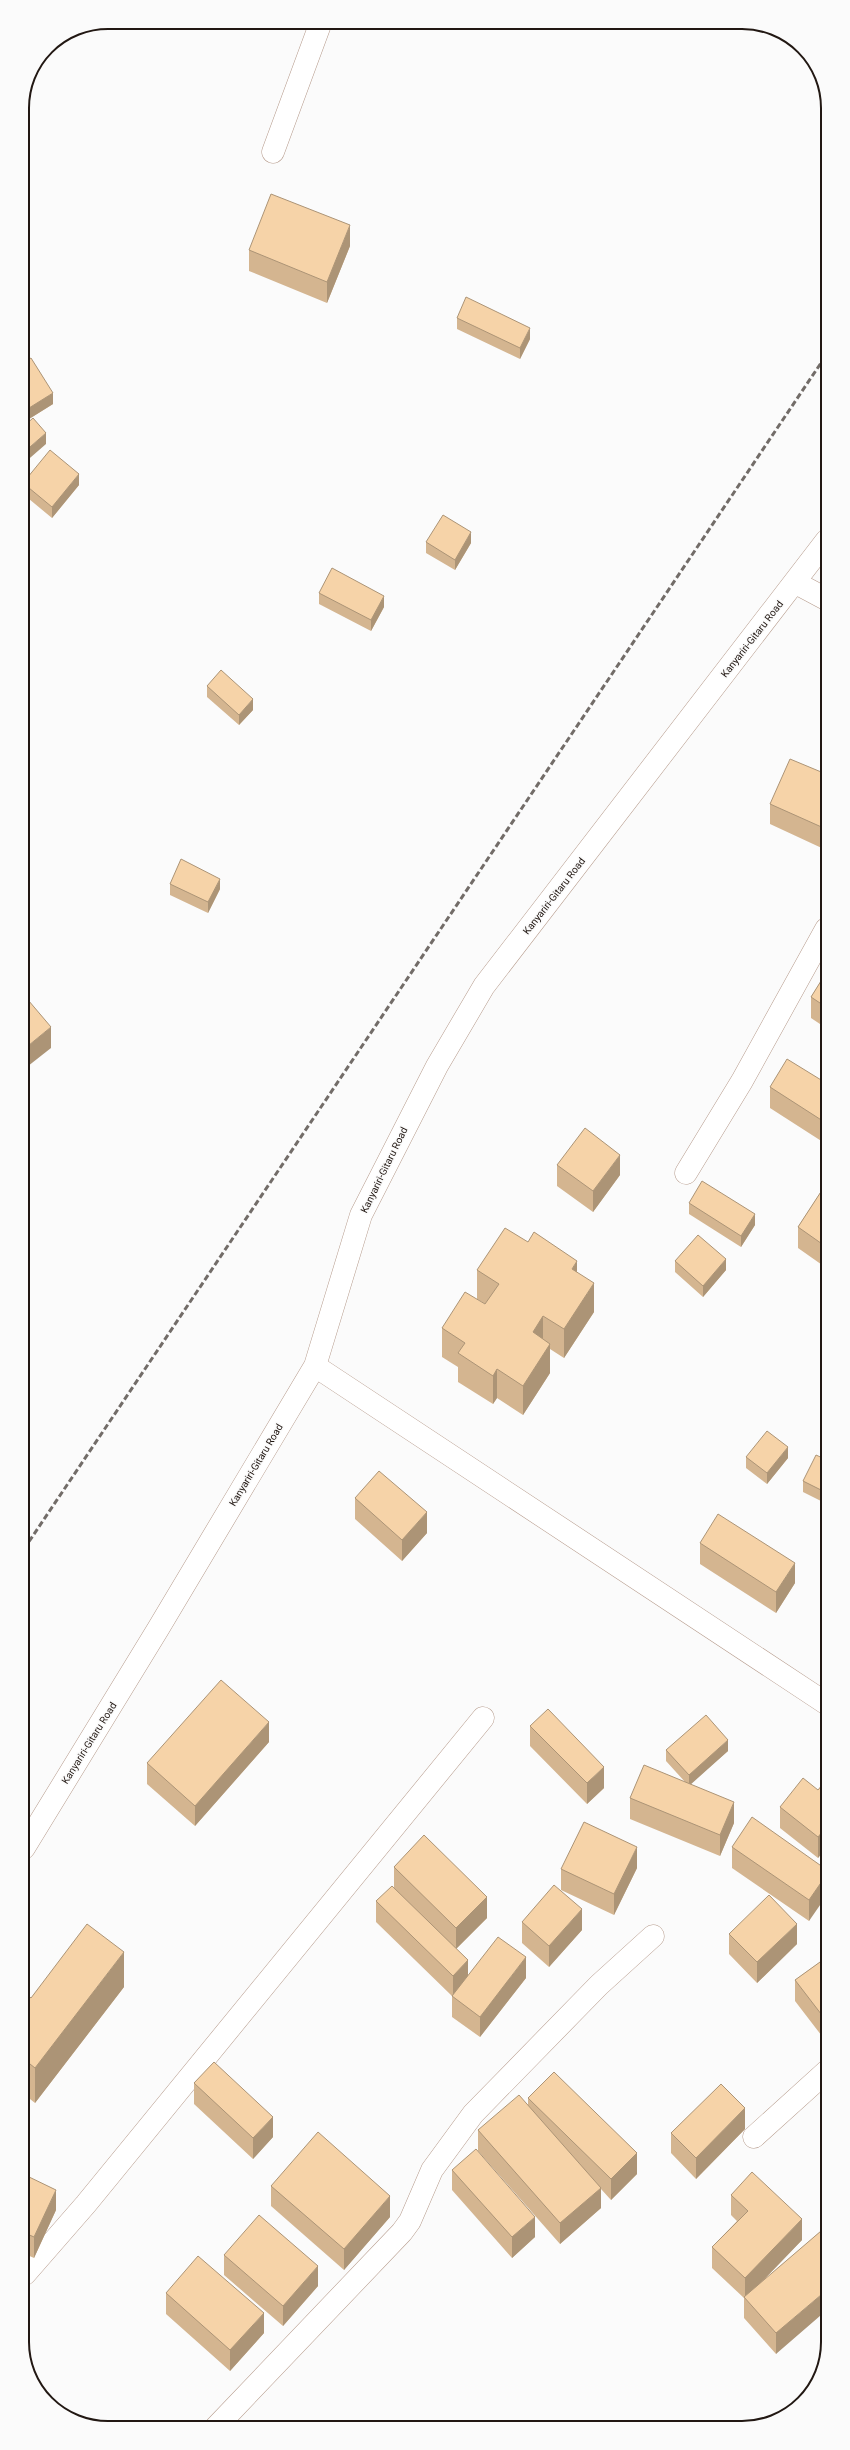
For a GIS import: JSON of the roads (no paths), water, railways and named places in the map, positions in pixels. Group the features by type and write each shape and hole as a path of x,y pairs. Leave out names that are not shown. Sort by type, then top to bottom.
{"street":[{"path":"273,152 318,29"},
{"name":"Kanyariri-Gitaru Road","path":"29,1840 158,1629 315,1366 361,1215 437,1066 484,986 821,548"},
{"path":"796,582 821,596"},
{"path":"686,1173 742,1080 821,938"},
{"path":"315,1366 821,1700"},
{"path":"29,2269 86,2204 483,1718"},
{"path":"229,2421 402,2232 410,2221 432,2170 473,2114 599,1985 652,1936"},
{"path":"754,2137 821,2076"}],"railway":[{"path":"29,1542 821,363"}]}
